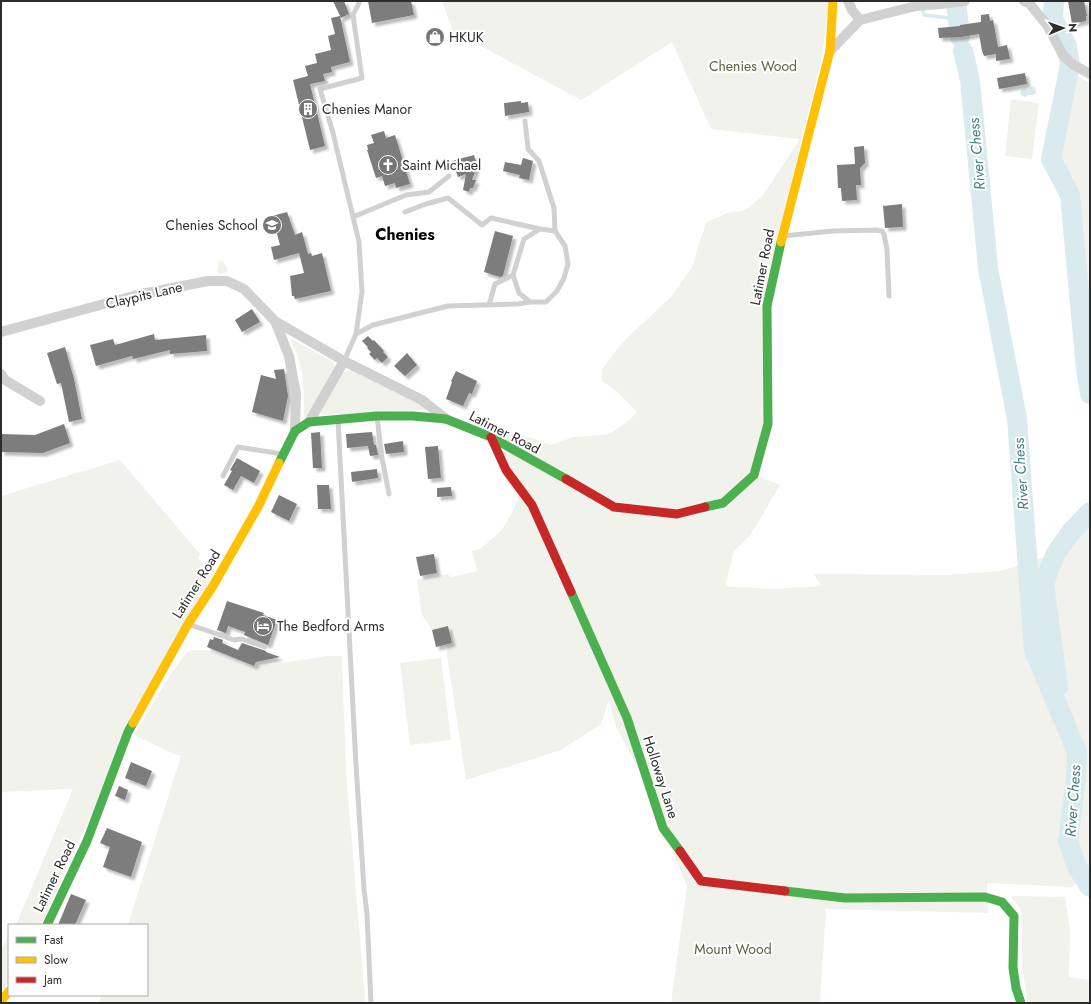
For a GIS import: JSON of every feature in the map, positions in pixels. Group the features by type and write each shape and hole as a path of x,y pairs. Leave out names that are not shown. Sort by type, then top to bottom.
{"street":[{"name":"Latimer Road","path":"47,924 87,842 128,732 188,624 213,586 258,507 295,431 309,422 377,416 413,416 446,419 491,437 614,507 677,514 723,502 754,475 768,424 767,306 782,236 830,51 833,1"},
{"path":"848,1 852,10 860,20"},
{"path":"830,51 860,20 916,6 964,1"},
{"path":"1024,1 1029,3 1047,25 1063,55 1072,64 1086,72"},
{"name":"Claypits Lane","path":"1,332 138,295 208,281 227,281 244,289 275,321 344,361 422,400 446,419"},
{"name":"Claypits Lane","path":"275,321 289,356 296,394 295,431"},
{"path":"309,422 344,361"},
{"path":"1,374 5,380 40,401"},
{"name":"Holloway Lane","path":"491,437 506,470 532,505 627,718 664,828 702,881 845,898 985,897 1002,902 1014,916 1013,968 1020,1003"},
{"path":"1,1001 8,992"}],"lane":[{"path":"344,361 356,334 362,292 359,242 333,133 320,89 362,78 354,15 360,1"},
{"path":"356,334 373,325 448,306 546,302 557,291 564,278 568,264 565,246 555,231 554,208 539,161 528,149 525,121"},
{"path":"353,217 406,195 429,192 449,176"},
{"path":"405,212 448,198 482,225 491,218 555,231"},
{"path":"530,302 519,293 513,275 524,239 540,229"},
{"path":"782,236 833,231 882,231 887,250 889,296"},
{"path":"489,305 495,284 513,275"},
{"path":"377,416 382,458 389,494"},
{"path":"338,419 356,765 372,1003"},
{"path":"222,476 238,447 284,454"},
{"path":"188,624 234,640 242,639 265,647"}],"green space":[{"name":"Chenies Wood","path":"442,1 830,1 821,61 768,276 766,423 751,474 721,502 676,512 614,505 504,443 509,433 535,439 551,445 573,437 610,434 637,412 615,390 602,381 602,370 617,349 630,335 671,297 693,266 699,243 707,222 727,213 746,210 763,195 800,139 711,129 672,42 581,100 453,31"},
{"path":"1069,71 1090,83 1090,394 1086,369 1070,195 1051,159"},
{"path":"1011,99 1039,103 1032,159 1005,156"},
{"path":"219,261 222,261 228,269 227,272 220,274 217,271"},
{"path":"292,339 333,362 335,367 307,416 304,416 301,368 299,359 291,341"},
{"path":"350,370 425,406 426,410 323,415 320,413 320,409 342,373"},
{"name":"Mount Wood","path":"505,448 613,509 724,505 755,477 761,477 780,485 749,536 734,551 725,586 773,589 821,586 814,574 946,575 999,571 1056,553 1071,532 1090,512 1090,879 1070,887 987,883 988,913 826,909 820,1003 671,1003 687,887 643,777 616,727 609,700 601,724 561,750 466,780 447,655 446,645 452,643 448,626 432,630 422,615 417,580 447,574 452,577 477,571 472,551 480,549 501,531 512,513 518,499 499,467"},
{"path":"120,460 200,554 198,559 215,572 83,832 41,924 16,924 73,789 1,792 1,496"},
{"path":"192,650 207,650 256,667 327,656 342,656 346,773 365,1003 98,1003 102,996 148,996 148,924 128,924 181,756 134,735 171,674 186,653"},
{"path":"441,658 451,740 410,745 400,663"},
{"path":"1011,896 1065,897 1070,930 1069,977 1090,980 1090,1003 1028,1003 1022,967 1021,910"},
{"path":"8,938 8,983 1,993 1,949"}],"shaded area":[{"path":"1035,86 1036,93 1033,95 1025,97 1021,95 1021,90 1025,88 1029,90 1030,87"}],"building":[{"path":"333,1 344,1 349,14 341,18"},
{"path":"368,1 411,1 414,15 372,23"},
{"path":"1068,1 1084,1 1087,16 1086,21 1072,24"},
{"path":"989,14 990,21 993,20 998,47 1007,45 1010,59 996,61 996,54 984,56 979,34 939,38 938,28 981,22 981,15"},
{"name":"Chenies Manor","path":"340,16 350,62 331,67 332,72 323,74 325,81 310,84 325,146 310,150 293,80 308,76 305,66 317,63 315,54 331,50 328,36 335,34 331,18"},
{"path":"1025,73 1027,84 999,89 997,78"},
{"path":"521,101 521,103 528,102 529,112 505,116 504,103"},
{"name":"Saint Michael","path":"384,131 386,138 395,135 410,184 396,188 395,183 385,186 382,176 376,178 367,150 367,145 374,143 371,135"},
{"path":"864,146 865,163 860,168 861,185 856,185 857,200 842,201 841,188 838,188 837,165 855,164 854,147"},
{"path":"474,155 477,165 472,180 476,180 473,188 470,188 469,192 463,190 466,174 458,177 452,161"},
{"path":"523,158 533,161 529,180 519,178 520,175 503,171 505,162 521,165"},
{"path":"902,204 903,227 885,228 883,206"},
{"path":"287,212 295,235 302,232 308,254 311,253 312,256 322,253 331,291 295,299 294,296 292,296 290,276 304,273 299,253 274,260 271,247 280,245 272,216"},
{"path":"495,231 513,236 503,276 500,277 484,272"},
{"path":"252,309 260,322 242,332 235,320"},
{"path":"154,334 155,340 206,335 207,351 170,354 170,350 133,359 132,356 96,366 90,345 113,339 115,345"},
{"path":"368,336 373,341 374,340 388,357 382,363 377,358 375,360 369,354 371,352 362,341"},
{"path":"65,347 74,379 82,419 69,422 61,383 57,384 47,353"},
{"path":"407,353 417,365 405,376 394,366"},
{"path":"284,369 288,396 283,421 252,412 261,375 276,379 274,370"},
{"path":"456,371 477,381 472,394 469,393 463,406 446,399 452,382 451,381"},
{"path":"64,424 70,443 43,453 1,452 1,434 35,435"},
{"path":"320,432 322,468 313,468 311,433"},
{"path":"372,432 374,445 376,445 378,455 370,456 368,446 347,448 346,434"},
{"path":"403,441 404,452 386,454 384,444"},
{"path":"438,446 441,478 428,479 425,447"},
{"path":"237,458 260,471 254,483 241,476 233,490 224,485"},
{"path":"377,469 378,478 352,482 351,472"},
{"path":"317,485 329,485 331,509 318,509"},
{"path":"451,487 452,496 437,497 437,488"},
{"path":"279,495 297,504 289,521 271,512"},
{"path":"434,554 437,573 420,576 416,557"},
{"name":"The Bedford Arms","path":"227,601 264,613 263,615 277,620 268,645 244,635 245,632 228,626 226,633 217,630"},
{"path":"448,626 452,643 436,647 432,630"},
{"path":"214,637 223,640 222,643 238,650 242,643 280,657 256,662 254,666 207,647 210,639 213,640"},
{"path":"131,762 152,771 146,786 125,778"},
{"path":"119,786 128,790 125,800 115,796"},
{"path":"107,828 142,842 131,877 103,867 110,847 100,843"},
{"path":"71,894 86,900 75,924 58,924"}],"waterway":[{"name":"River Chess","path":"956,1 960,37"},
{"path":"1054,1 1053,19 1067,46 1070,65 1051,159 1070,195 1086,369 1090,394"},
{"path":"922,6 924,15 949,18 953,26 953,30"},
{"name":"River Chess","path":"954,36 960,40"},
{"name":"River Chess","path":"963,51 970,80 988,268 1017,419 1034,650 1077,752 1076,778 1068,841 1077,867 1090,887"},
{"path":"1058,687 1044,583 1056,553 1071,532 1090,512"}],"traffic: fast":[{"path":"705,507 723,503 754,475 768,424 767,306 781,242"},
{"path":"279,463 295,431 309,422 377,416 413,416 446,419 491,437 566,479"},
{"path":"571,592 627,718 663,828 680,851"},
{"path":"47,924 87,841 128,732 133,723"},
{"path":"785,891 845,898 985,897 1002,902 1014,916 1013,968 1016,988 1021,1003"}],"traffic: slow":[{"path":"781,242 830,51 833,1"},
{"path":"133,723 188,624 213,586 258,507 279,463"},
{"path":"1,1001 8,992"}],"traffic: jam":[{"path":"491,437 506,470 532,505 571,592"},
{"path":"566,479 614,507 677,514 705,507"},
{"path":"680,851 701,881 785,891"}],"place":[{"name":"HKUK","path":"435,37"},
{"name":"Chenies Manor","path":"308,109"},
{"name":"Saint Michael","path":"388,165"},
{"name":"Chenies School","path":"272,225"},
{"name":"The Bedford Arms","path":"263,626"}],"district":[{"name":"Chenies","path":"405,234"}]}
